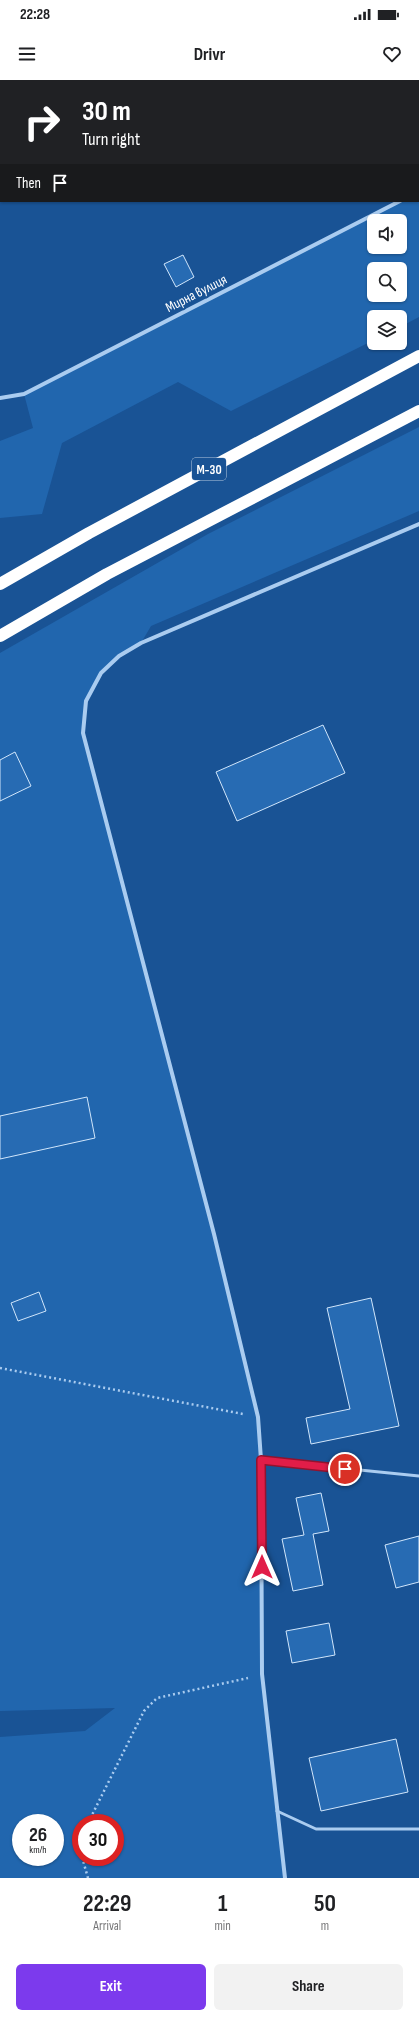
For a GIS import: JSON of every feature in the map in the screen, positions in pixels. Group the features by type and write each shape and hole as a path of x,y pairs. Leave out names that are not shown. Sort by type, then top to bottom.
{"highway":[{"name":"М-30","path":"0,584 89,533 419,356"},
{"path":"0,636 107,574 419,411"}],"street":[{"name":"Мирна вулиця","path":"0,398 24,394 398,202"},
{"path":"285,1878 262,1674 261,1460 258,1417 214,1234 83,733 86,701 101,673 119,656 141,643 419,524"}],"lane":[{"path":"261,1460 419,1476"},
{"path":"277,1811 316,1829 419,1828"}],"path":[{"path":"0,1368 258,1417"},
{"path":"92,1814 144,1711 157,1698 262,1674"},
{"path":"85,1866 88,1878"}],"shaded area":[{"path":"398,202 419,202 419,317 407,323 407,310 367,310 367,343 231,411 178,382 62,443 42,514 0,518 0,441 33,428 24,394 367,218 367,254 407,254 407,214 375,214"},
{"path":"419,427 419,511 151,626 141,643 119,656 101,673 86,701 83,733 214,1234 258,1417 261,1460 262,1674 285,1878 0,1878 0,1737 85,1731 115,1708 0,1711 0,653 208,534"}],"building":[{"path":"183,255 194,277 176,287 164,264"},
{"path":"323,725 345,773 237,821 216,772"},
{"path":"15,752 31,786 0,801 0,760"},
{"path":"87,1097 95,1138 0,1159 0,1116"},
{"path":"39,1292 46,1311 18,1321 11,1303"},
{"path":"371,1298 399,1426 311,1444 306,1418 350,1409 327,1308"},
{"path":"321,1493 329,1531 313,1534 323,1585 293,1591 282,1539 304,1535 296,1498"},
{"path":"419,1536 419,1582 396,1588 385,1545"},
{"path":"329,1623 335,1655 292,1663 286,1631"},
{"path":"396,1739 408,1792 321,1811 309,1758"}],"route":[{"path":"262,1567 261,1460 345,1469"}]}
